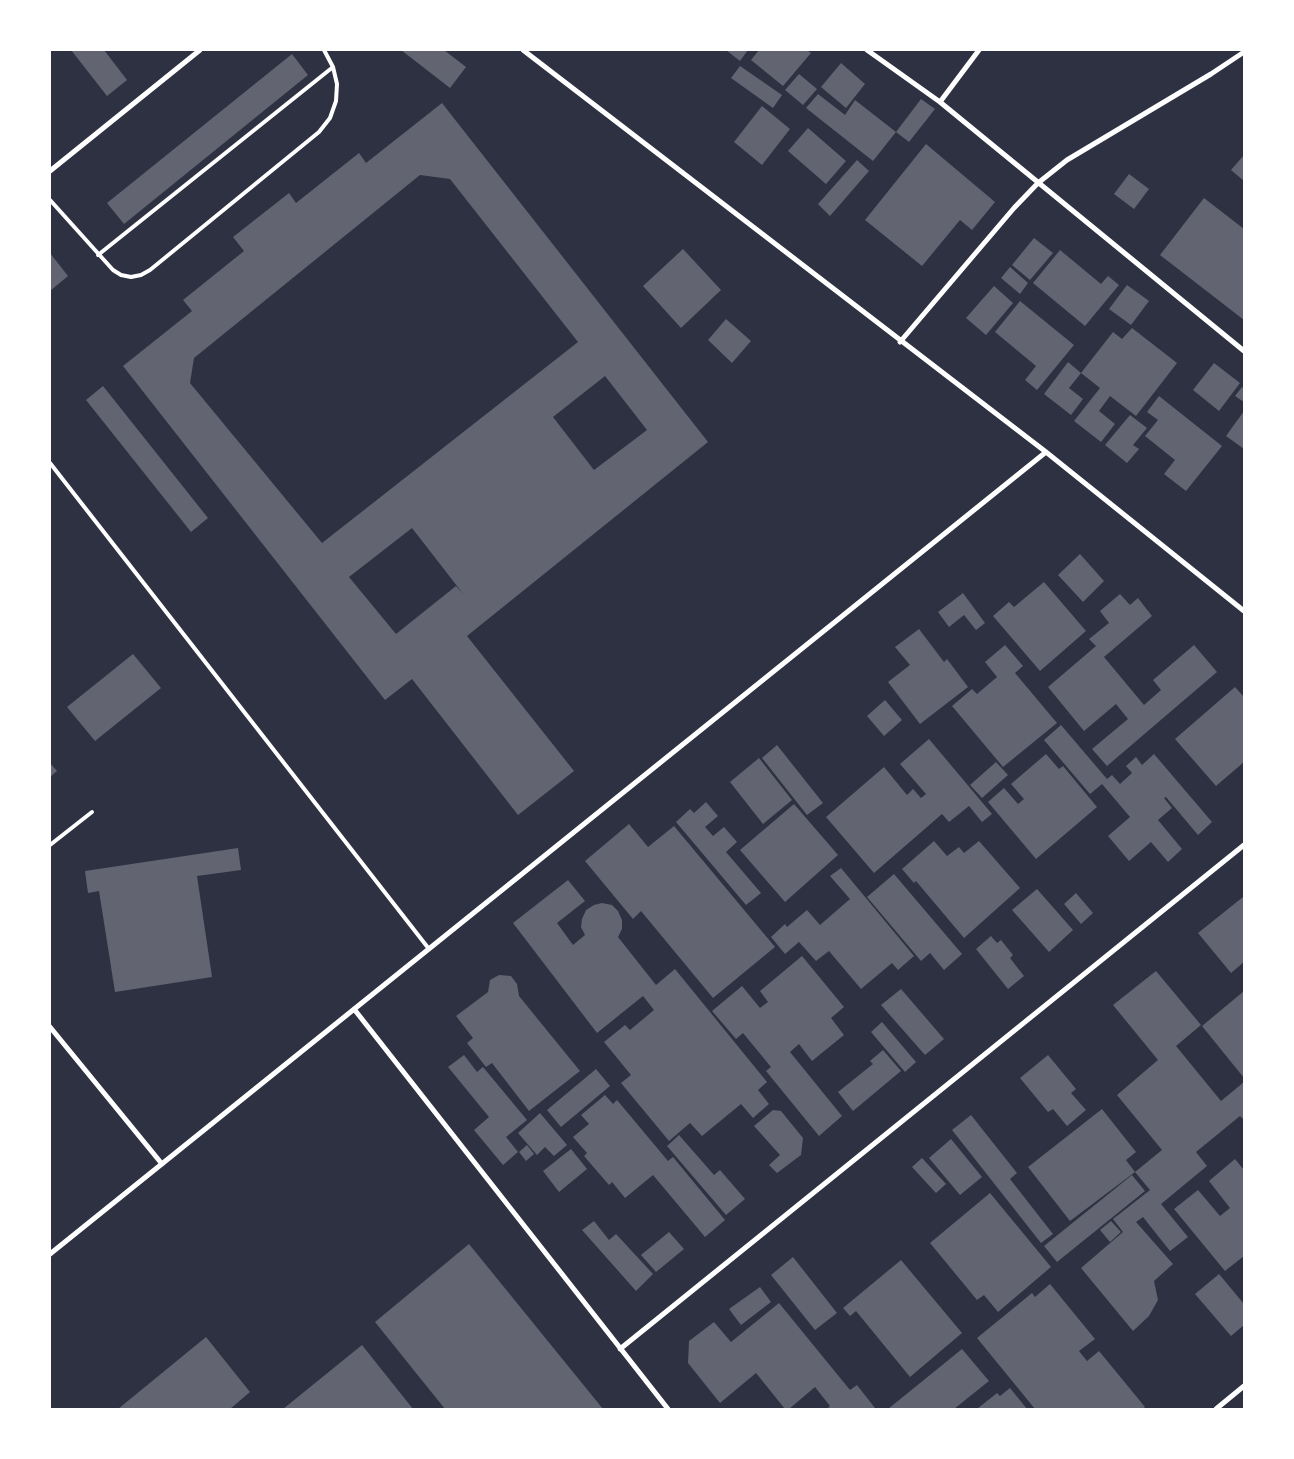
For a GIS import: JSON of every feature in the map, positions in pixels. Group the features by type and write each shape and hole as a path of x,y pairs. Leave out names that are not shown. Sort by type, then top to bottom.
{"street":[{"path":"50,171 200,50"},
{"path":"523,50 900,342 1046,452 1244,611"},
{"path":"867,50 940,102 1244,351"},
{"path":"940,102 979,50"},
{"path":"900,342 1014,208 1038,183 1067,160 1211,74 1244,52"},
{"path":"50,1254 1046,452"},
{"path":"620,1349 1244,845"},
{"path":"354,1009 668,1409"},
{"path":"50,1027 162,1164"},
{"path":"1216,1409 1244,1386"}],"lane":[{"path":"50,200 112,270 131,277 141,275 150,270 318,132 330,118 336,101 337,84 333,67 324,50"},
{"path":"98,255 333,67"},
{"path":"50,462 429,949"},
{"path":"50,845 92,812"}],"building":[{"path":"71,50 104,50 127,80 107,96"},
{"path":"401,50 444,50 466,67 450,88"},
{"path":"726,50 748,50 740,61"},
{"path":"759,50 807,50 811,53 783,86 751,60"},
{"path":"292,54 308,75 124,224 107,203"},
{"path":"841,63 865,84 846,108 821,87"},
{"path":"740,66 782,95 773,108 731,78"},
{"path":"799,74 817,89 803,105 785,90"},
{"path":"818,94 845,115 855,100 896,132 873,161 806,108"},
{"path":"921,99 935,109 909,142 896,132"},
{"path":"442,103 708,442 467,636 574,771 518,815 412,679 385,700 123,366 192,311 183,300 244,251 233,237 289,193 296,203 359,153 366,163","holes":["420,175 450,179 578,342 322,543 190,383 194,358","605,376 647,430 594,470 553,417","412,528 464,595 456,586 396,634 349,577"]},
{"path":"762,106 790,129 762,165 734,142"},
{"path":"808,128 846,161 826,184 788,151"},
{"path":"926,144 995,202 972,230 960,220 922,266 865,220"},
{"path":"1244,155 1244,181 1231,170"},
{"path":"857,160 869,171 830,216 818,204"},
{"path":"1129,174 1149,189 1134,209 1114,194"},
{"path":"1204,198 1244,229 1244,320 1160,255"},
{"path":"1034,238 1053,253 1030,280 1012,265"},
{"path":"683,249 721,290 681,328 643,286"},
{"path":"1060,250 1101,284 1108,276 1119,285 1085,326 1033,283"},
{"path":"50,253 68,276 50,291"},
{"path":"1010,267 1028,283 1020,294 1001,278"},
{"path":"1127,285 1149,301 1131,325 1109,309"},
{"path":"994,286 1013,303 986,335 966,318"},
{"path":"1020,301 1074,345 1037,390 1025,380 1036,366 995,332"},
{"path":"726,319 751,341 732,363 708,340"},
{"path":"1132,328 1177,363 1136,416 1110,396 1099,411 1115,424 1101,442 1074,421 1100,388 1081,373 1113,332 1122,339"},
{"path":"1068,362 1081,373 1069,388 1083,399 1071,415 1044,394"},
{"path":"1214,363 1240,383 1219,411 1193,390"},
{"path":"103,386 208,518 191,532 86,400"},
{"path":"1242,387 1244,389 1244,402 1235,396"},
{"path":"1159,396 1222,446 1186,491 1164,474 1175,460 1145,436 1158,420 1147,412"},
{"path":"1244,411 1244,449 1226,436"},
{"path":"1130,415 1147,428 1133,445 1139,449 1127,463 1105,445"},
{"path":"1080,554 1104,581 1083,602 1058,575"},
{"path":"1044,582 1086,631 1040,671 993,616 1009,602 1014,607"},
{"path":"963,593 985,623 976,630 964,615 949,627 938,612"},
{"path":"1120,594 1130,605 1138,598 1152,616 1104,657 1144,705 1161,690 1153,680 1194,645 1217,672 1107,766 1092,749 1128,719 1116,704 1084,731 1048,687 1096,646 1089,639 1109,623 1100,611"},
{"path":"919,629 944,662 947,659 968,687 920,724 888,682 910,665 895,647"},
{"path":"1005,645 1023,666 1015,673 1057,723 1003,767 952,706 972,689 977,694 997,677 985,662"},
{"path":"133,654 161,688 95,741 67,707"},
{"path":"1235,687 1244,697 1244,762 1216,786 1175,739"},
{"path":"885,700 902,720 884,736 867,716"},
{"path":"1061,725 1107,779 1112,775 1120,784 1132,773 1126,766 1136,757 1142,765 1154,754 1212,822 1198,835 1166,797 1164,798 1172,808 1158,820 1182,849 1168,862 1151,842 1129,861 1108,836 1130,817 1102,784 1090,794 1044,740"},
{"path":"929,739 992,814 982,822 969,806 949,822 942,814 874,873 826,817 884,767 907,795 913,789 921,798 926,794 900,764"},
{"path":"777,745 823,803 807,815 762,758"},
{"path":"1046,754 1059,769 1063,766 1097,807 1036,859 988,802 1004,788 1018,804 1024,799 1011,784"},
{"path":"759,758 792,800 763,824 730,782"},
{"path":"996,762 1008,775 982,798 970,785"},
{"path":"50,763 57,771 50,777"},
{"path":"706,802 718,816 705,827 713,836 724,827 737,842 726,852 761,893 746,905 676,822 690,809 694,813"},
{"path":"794,804 838,855 785,902 740,850"},
{"path":"629,824 648,847 674,826 775,947 713,998 641,911 633,919 585,861"},
{"path":"934,841 947,856 959,847 964,853 979,841 1020,888 964,938 916,881 914,883 902,869"},
{"path":"238,848 241,870 197,876 212,977 115,992 99,891 88,893 85,871"},
{"path":"841,868 914,956 898,970 892,963 861,989 829,951 816,961 799,942 785,954 771,937 785,924 787,927 807,910 820,925 850,899 830,876"},
{"path":"894,874 962,954 944,970 930,953 921,961 867,897"},
{"path":"568,880 585,901 557,923 573,945 585,935 581,927 586,910 602,903 612,905 618,911 622,920 622,929 618,937 656,985 675,969 767,1082 758,1090 769,1104 753,1118 741,1104 702,1136 690,1123 669,1141 621,1083 631,1075 604,1042 625,1025 630,1030 654,1010 643,996 597,1033 513,923"},
{"path":"1037,889 1073,930 1049,952 1012,910"},
{"path":"1076,893 1093,913 1081,924 1064,904"},
{"path":"1243,897 1244,962 1231,973 1198,933"},
{"path":"991,936 997,943 1001,940 1013,955 1010,958 1024,976 1008,989 976,949"},
{"path":"802,956 844,1007 831,1018 844,1035 812,1061 799,1044 790,1052 842,1116 819,1136 766,1071 771,1067 743,1033 736,1039 712,1011 742,986 760,1008 768,1002 760,991"},
{"path":"1156,971 1201,1025 1176,1046 1221,1101 1244,1082 1244,1120 1240,1116 1196,1152 1207,1166 1161,1204 1188,1237 1170,1251 1143,1217 1136,1222 1173,1264 1154,1281 1158,1300 1149,1316 1133,1331 1081,1268 1123,1232 1113,1219 1150,1190 1135,1172 1162,1150 1117,1095 1158,1060 1113,1005"},
{"path":"499,975 511,976 517,984 519,996 580,1071 529,1111 492,1063 486,1067 467,1043 473,1038 456,1016 488,992 490,980"},
{"path":"901,989 944,1039 925,1055 881,1005"},
{"path":"1244,991 1244,1078 1202,1026"},
{"path":"882,1022 916,1062 905,1072 871,1032"},
{"path":"883,1050 901,1071 853,1111 838,1092 873,1064 870,1061"},
{"path":"464,1055 477,1072 483,1067 527,1120 506,1137 518,1152 503,1165 474,1130 489,1117 448,1067"},
{"path":"1048,1055 1076,1089 1071,1093 1086,1110 1067,1126 1053,1109 1048,1112 1020,1078"},
{"path":"596,1069 610,1086 561,1127 547,1110"},
{"path":"605,1095 613,1104 617,1100 668,1161 673,1157 725,1220 705,1237 653,1175 625,1198 612,1182 609,1185 584,1156 587,1153 573,1137 589,1124 581,1115"},
{"path":"1102,1109 1136,1152 1126,1160 1135,1172 1070,1221 1028,1167"},
{"path":"773,1110 781,1111 803,1138 801,1155 777,1173 769,1165 780,1155 754,1126"},
{"path":"540,1113 567,1145 554,1156 545,1147 537,1155 518,1133"},
{"path":"971,1115 1017,1173 1010,1179 1053,1234 1041,1243 952,1130"},
{"path":"679,1135 714,1175 720,1170 745,1199 726,1215 667,1146"},
{"path":"951,1139 982,1177 960,1195 929,1158"},
{"path":"527,1145 534,1154 526,1161 519,1152"},
{"path":"571,1149 587,1169 559,1192 543,1171"},
{"path":"922,1158 946,1184 936,1193 912,1167"},
{"path":"1235,1159 1244,1170 1244,1256 1225,1271 1174,1209 1198,1190 1220,1216 1230,1208 1209,1181"},
{"path":"1132,1175 1145,1191 1057,1262 1044,1246"},
{"path":"990,1193 1051,1267 998,1312 984,1295 977,1300 930,1243"},
{"path":"594,1221 609,1240 616,1234 653,1274 636,1291 582,1230"},
{"path":"1111,1221 1121,1232 1110,1242 1100,1230"},
{"path":"669,1232 684,1249 656,1272 641,1255"},
{"path":"469,1244 603,1409 445,1409 375,1322"},
{"path":"793,1257 837,1313 815,1330 771,1275"},
{"path":"901,1260 962,1333 910,1377 856,1311 850,1316 843,1308"},
{"path":"1219,1274 1244,1304 1244,1325 1231,1336 1195,1294"},
{"path":"1050,1284 1095,1339 1079,1351 1087,1361 1099,1351 1145,1407 1142,1409 1035,1409 977,1338 1032,1293 1035,1297"},
{"path":"760,1287 771,1302 741,1325 729,1309"},
{"path":"779,1303 850,1390 857,1385 874,1409 827,1409 830,1406 815,1387 789,1409 785,1409 756,1373 720,1403 688,1363 689,1341 714,1322 731,1342"},
{"path":"206,1337 250,1392 230,1409 118,1409"},
{"path":"362,1345 413,1409 283,1409"},
{"path":"962,1349 989,1381 954,1409 888,1409"},
{"path":"1010,1388 1027,1409 977,1409 997,1393 1000,1396"}]}
